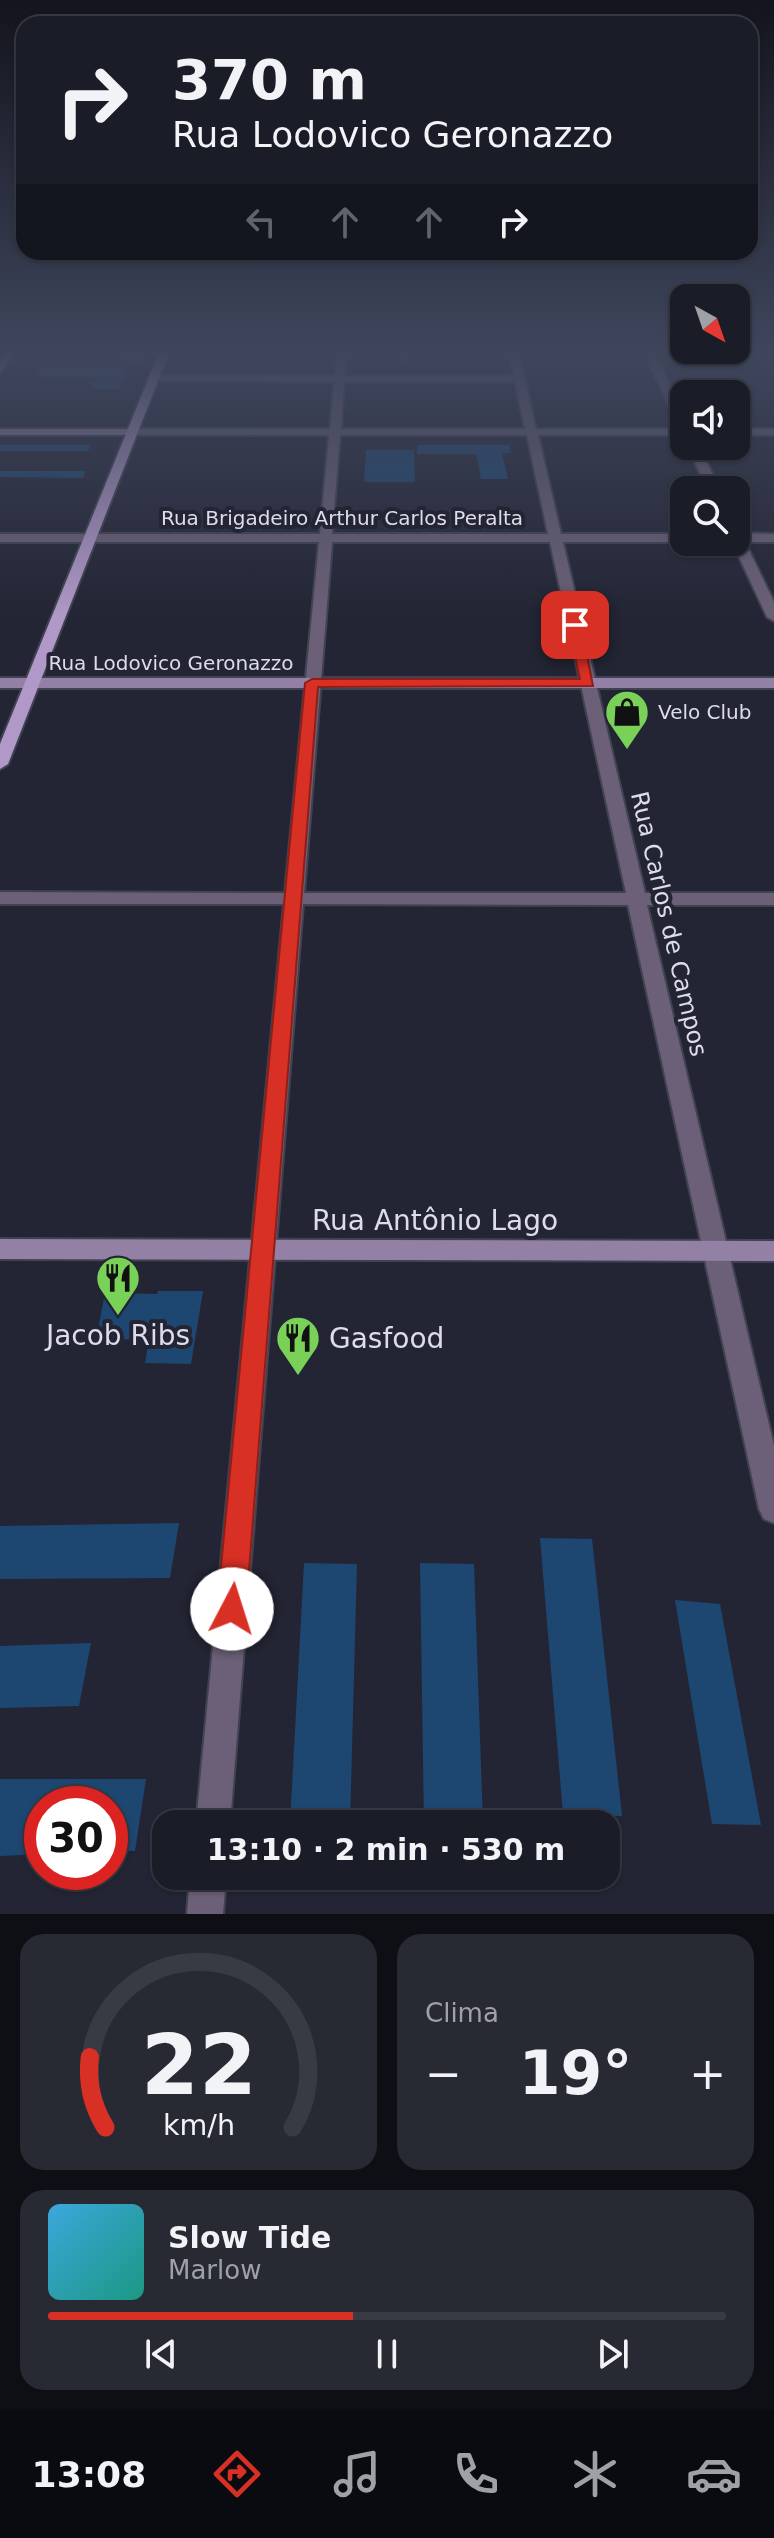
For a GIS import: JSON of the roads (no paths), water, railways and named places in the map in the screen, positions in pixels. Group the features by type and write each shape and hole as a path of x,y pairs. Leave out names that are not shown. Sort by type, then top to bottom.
{"main road":[{"path":"0,764 129,439"},
{"name":"Rua Lodovico Geronazzo","path":"0,683 774,683"},
{"name":"Rua Antônio Lago","path":"0,1249 774,1251"}],"street":[{"path":"214,1810 333,439"},
{"name":"Rua Carlos de Campos","path":"533,439 774,1509"},
{"name":"Rua Brigadeiro Arthur Carlos Peralta","path":"0,538 670,538"},
{"path":"750,538 774,538"},
{"path":"745,556 774,617"},
{"path":"0,898 774,899"},
{"path":"205,1914 207,1890"}],"place":[{"name":"Velo Club","path":"627,751"},
{"name":"Jacob Ribs","path":"118,1317"},
{"name":"Gasfood","path":"298,1377"}]}
